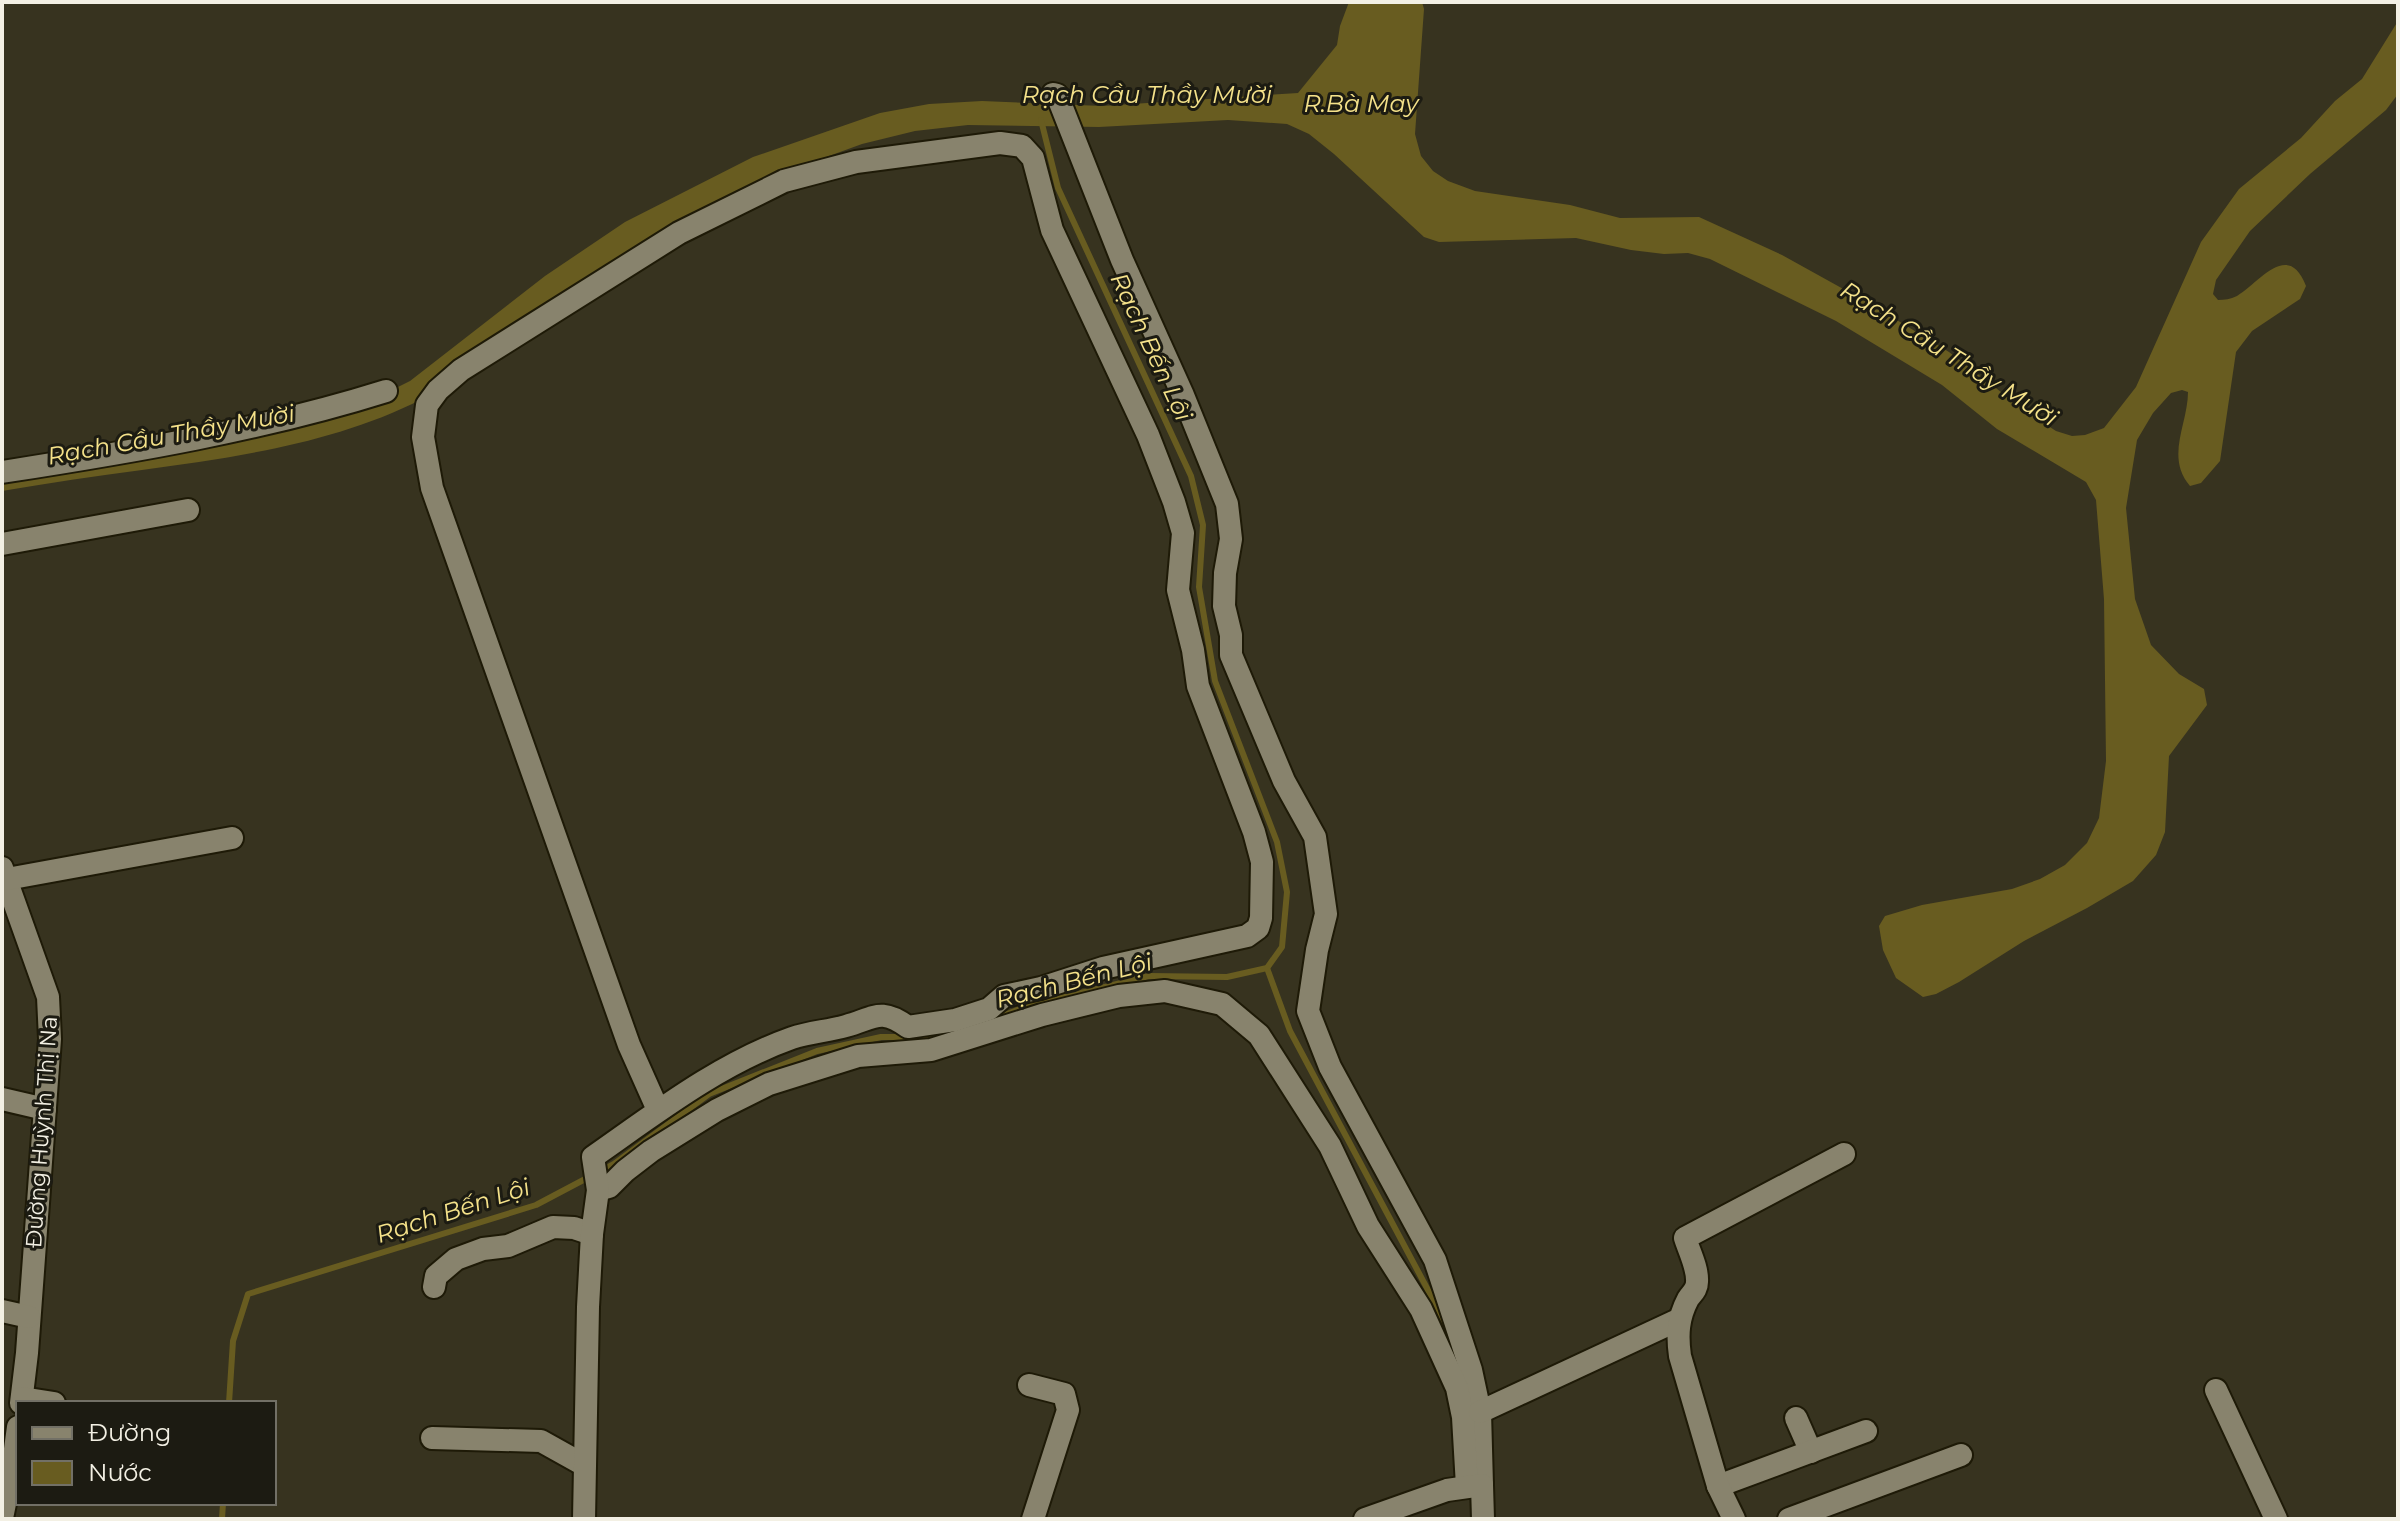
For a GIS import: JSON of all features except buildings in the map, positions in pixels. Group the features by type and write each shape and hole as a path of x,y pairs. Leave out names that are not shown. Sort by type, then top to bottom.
{"street":[{"path":"1056,97 1227,504 1231,539 1225,573 1224,606 1231,635 1231,655 1284,781 1315,837 1326,914 1308,1011 1330,1067 1435,1260 1471,1370 1480,1412 1475,1486"},
{"path":"584,1519 596,1182 593,1157 658,1110 722,1070 793,1038 847,1026 882,1014 908,1027 955,1020 989,1009 1004,996 1103,968 1247,936 1258,928 1262,862 1254,832 1198,686 1193,650 1178,590 1183,533 1174,502 1148,435 1052,230 1033,158 1022,146 1000,143 856,162 784,181 679,233 551,312 461,370 438,390 427,405 423,437 432,488 608,989 658,1110"},
{"path":"2,472 113,455 345,404 386,391"},
{"path":"2,544 188,510"},
{"path":"4,874 232,838"},
{"name":"Đường Huỳnh Thị Na","path":"4,874 48,997 50,1039 21,1400"},
{"path":"596,1182 609,1187 651,1151 717,1110 769,1084 858,1056 931,1050 1042,1015 1119,996 1165,991 1222,1004 1259,1035 1330,1146 1368,1226 1421,1309 1457,1388 1483,1519"},
{"path":"2,1099 45,1109"},
{"path":"1734,1519 1718,1486 1680,1356 1677,1337 1680,1319 1697,1287 1685,1238 1844,1154"},
{"path":"434,1287 436,1276 456,1259 483,1249 508,1246 553,1227 574,1228 592,1234"},
{"path":"2,1311 29,1317"},
{"path":"1480,1412 1680,1319"},
{"path":"1029,1385 1064,1394 1068,1410 1033,1519"},
{"path":"2216,1390 2276,1519"},
{"path":"1796,1418 1811,1452"},
{"path":"1718,1486 1866,1431"},
{"path":"432,1438 541,1441 584,1465"},
{"path":"2,1518 16,1442"},
{"path":"1789,1519 1961,1455"},
{"path":"1365,1519 1447,1490 1475,1486"}],"water":[{"name":"R.Bà May","path":"1349,2 1422,2 1415,134 1421,156 1433,171 1448,181 1475,191 1570,205 1620,218 1699,217 1782,255 1874,306 1949,352 2027,412 2056,431 2072,436 2104,428 2136,387 2201,242 2239,189 2301,138 2335,101 2362,79 2398,21 2398,94 2386,110 2310,174 2250,231 2216,280 2213,294 2218,300 2237,296 2273,268 2282,265 2291,266 2299,273 2306,286 2300,299 2252,331 2236,352 2220,461 2201,483 2190,486 2183,475 2178,452 2188,392 2182,390 2171,393 2153,413 2137,440 2126,508 2135,599 2151,645 2179,674 2204,689 2207,705 2169,756 2165,832 2156,855 2133,881 1936,994 1923,997 1896,978 1883,950 1879,926 1885,916 1922,905 2012,889 2040,879 2065,865 2087,843 2099,818 2106,761 2104,599 2096,500 2086,482 1997,429 1942,385 1836,321 1710,259 1688,253 1631,250 1576,238 1439,242 1424,237 1309,134 1287,124 1228,120 1099,127 968,125 915,131 862,144 818,160 717,209 422,399 389,414 321,437 250,453 2,491 2,474 376,398 410,381 545,276 625,222 753,157 880,113 929,104 982,101 1102,106 1298,93 1337,45"}],"waterway":[{"name":"Rạch Bến Lội","path":"997,1018 1025,1007 1149,976 1227,977 1267,968 1282,947 1287,892 1277,842 1215,681 1199,587 1203,525 1191,476 1058,188 1041,120"},
{"path":"1267,968 1290,1031 1445,1322"},
{"name":"Rạch Bến Lội","path":"599,1172 709,1094 817,1051 881,1037 941,1037"},
{"name":"Rạch Bến Lội","path":"229,1401 233,1341 248,1294 536,1205 589,1177"},
{"name":"Rạch Bến Lội","path":"222,1519 223,1505"}],"water label":[{"name":"Rạch Cầu Thầy Mười","path":"1147,95"},
{"name":"Rạch Cầu Thầy Mười","path":"1949,354"},
{"name":"Rạch Cầu Thầy Mười","path":"171,435"}]}
